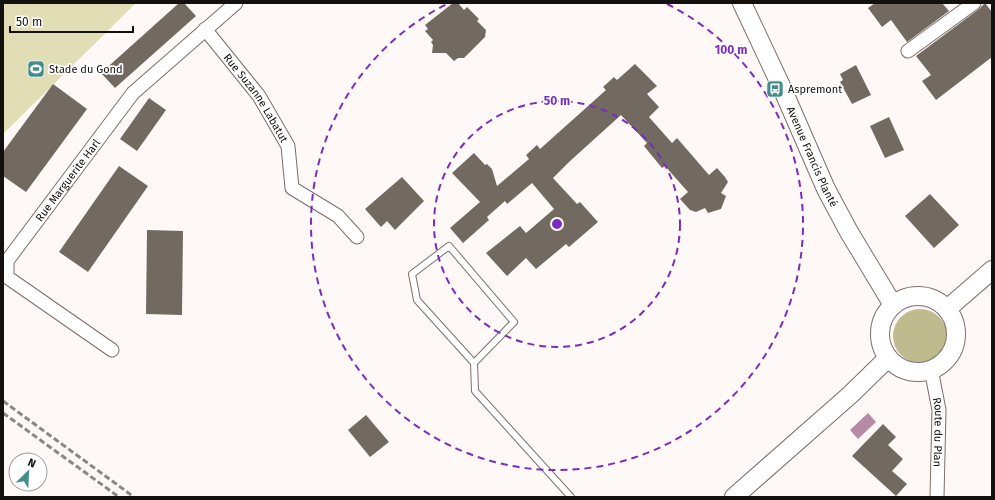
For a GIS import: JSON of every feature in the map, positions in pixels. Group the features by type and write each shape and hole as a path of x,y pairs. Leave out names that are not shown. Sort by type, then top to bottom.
{"main road":[{"name":"Avenue Francis Planté","path":"742,3 782,88 826,189 849,232 893,305"},
{"path":"947,309 992,270"},
{"path":"915,296 927,297 938,301 947,309 955,328 955,338 953,348 948,357 940,364 931,369 920,371 908,370 897,366 888,358 882,348 880,336 881,325 885,314 893,305 903,298 915,296"},
{"path":"734,497 850,395 888,358"}],"street":[{"name":"Rue Marguerite Harl","path":"112,350 7,277 7,261 133,94 236,3"},
{"path":"908,51 974,3"},
{"name":"Rue Suzanne Labatut","path":"205,29 259,96 288,146 292,188 338,216 357,237"},
{"name":"Route du Plan","path":"931,369 939,410 937,497"}],"lane":[{"path":"474,363 514,322 449,246 412,274 417,300 474,363 475,391 571,497"}],"shaded area":[{"name":"Stade du Gond","path":"3,3 136,3 3,134"},
{"path":"915,309 925,309 935,313 943,321 947,331 947,341 943,351 935,359 925,363 915,363 905,359 897,351 893,341 893,331 897,321 905,313"},
{"path":"868,413 876,422 858,439 850,430"}],"building":[{"path":"179,3 184,3 196,16 115,88 101,73"},
{"path":"453,3 458,3 464,10 467,7 479,19 477,21 486,30 485,37 464,58 458,58 454,61 446,53 432,53 433,45 431,42 433,40 425,31 428,29 425,25"},
{"path":"875,3 942,3 949,11 907,42 891,20 882,27 868,8"},
{"path":"985,3 992,12 992,57 936,100 922,81 931,75 916,56"},
{"path":"635,64 657,86 647,94 659,107 649,117 672,143 677,138 709,175 717,168 728,182 721,193 726,196 721,209 708,213 705,208 696,212 690,210 680,199 688,192 665,166 662,168 644,146 647,143 621,115 553,178 577,204 580,202 598,222 569,247 566,244 536,269 526,258 507,276 486,253 520,226 526,233 554,209 532,183 507,204 505,201 487,217 489,220 463,243 450,228 480,202 452,173 474,153 485,165 487,164 492,169 497,186 529,159 526,155 537,145 540,149 606,90 603,87 614,77 617,80"},
{"path":"856,65 871,95 852,104 840,82 843,80 840,74"},
{"path":"53,84 87,109 26,192 3,176 3,152"},
{"path":"149,98 166,110 137,151 120,139"},
{"path":"889,117 904,150 885,158 870,126"},
{"path":"119,166 148,186 88,272 59,252"},
{"path":"402,177 424,201 395,230 387,221 381,227 365,209"},
{"path":"930,194 959,225 934,248 905,216"},
{"path":"147,230 183,231 182,315 146,314"},
{"path":"366,415 389,442 370,457 348,430"},
{"path":"883,424 896,437 888,445 903,459 892,471 907,484 896,496 852,456"}],"railway":[{"path":"3,401 134,497"},
{"path":"3,413 119,497"}],"place":[{"name":"Stade du Gond","path":"36,69"},
{"name":"Aspremont","path":"775,89"}]}
